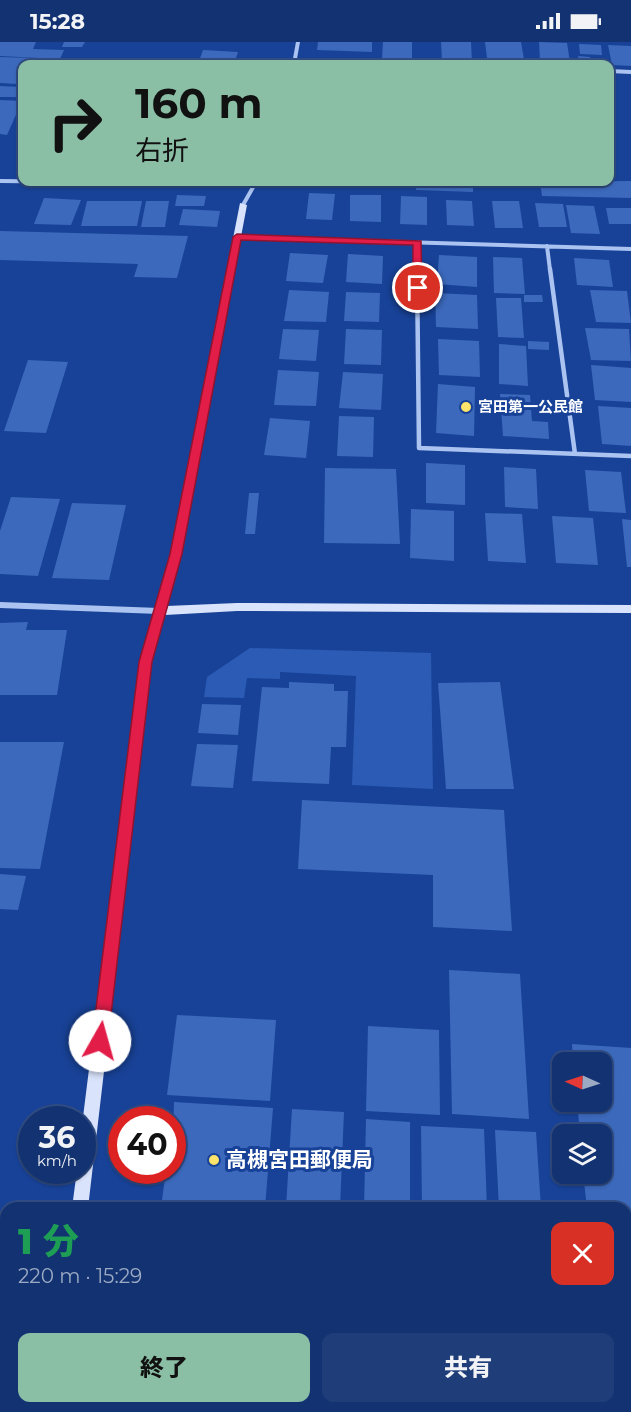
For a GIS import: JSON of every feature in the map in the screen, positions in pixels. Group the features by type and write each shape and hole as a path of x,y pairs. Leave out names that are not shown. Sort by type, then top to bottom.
{"street":[{"path":"295,60 297,42"},
{"path":"614,71 631,72"},
{"path":"0,181 18,181"},
{"path":"81,1202 146,662 176,554 243,205 254,186"},
{"path":"237,237 631,249"},
{"path":"417,243 419,448 631,456"},
{"path":"547,246 575,454"},
{"path":"0,605 159,611 237,607 631,609"}],"shaded area":[{"path":"250,648 431,653 433,789 352,785 356,676 280,672 280,679 247,678 244,698 204,697 207,677"}],"building":[{"path":"0,42 36,42 33,49 64,50 60,59 0,56"},
{"path":"64,42 85,42 82,47 62,47"},
{"path":"318,42 372,42 372,52 317,50"},
{"path":"383,42 412,42 412,60 382,59"},
{"path":"441,42 471,42 472,60 442,60"},
{"path":"485,42 521,42 524,59 487,58"},
{"path":"539,42 567,43 570,60 540,60"},
{"path":"579,44 601,45 602,55 580,54"},
{"path":"608,45 631,46 631,66 614,65 614,60 611,60"},
{"path":"203,50 238,52 235,60 199,60"},
{"path":"578,56 590,57 591,60 579,60"},
{"path":"0,57 34,58 33,60 18,60 17,84 0,83"},
{"path":"0,86 18,87 16,97 0,97"},
{"path":"0,100 18,101 18,110 7,135 0,134"},
{"path":"614,181 631,181 631,198 542,196 541,186 614,186"},
{"path":"320,186 367,186 367,188"},
{"path":"416,186 473,186 473,192 416,190"},
{"path":"309,193 335,194 332,220 306,219"},
{"path":"177,195 206,196 204,206 175,206"},
{"path":"350,195 381,195 381,222 350,221"},
{"path":"401,196 427,197 427,225 400,224"},
{"path":"44,198 81,200 71,225 34,224"},
{"path":"446,200 472,201 474,226 447,225"},
{"path":"87,201 142,201 137,226 81,226"},
{"path":"146,201 169,201 165,227 141,227"},
{"path":"492,201 519,201 523,228 495,228"},
{"path":"535,203 563,204 567,227 539,227"},
{"path":"566,205 594,206 600,234 571,233"},
{"path":"606,208 631,208 631,224 609,224"},
{"path":"183,209 220,211 217,227 179,225"},
{"path":"0,231 188,236 177,278 134,277 138,264 0,260"},
{"path":"290,253 328,255 323,283 286,281"},
{"path":"348,254 383,256 382,284 346,282"},
{"path":"439,255 477,257 477,287 437,284"},
{"path":"493,257 522,258 525,294 494,293"},
{"path":"574,258 609,260 613,287 577,285"},
{"path":"289,290 329,292 326,322 284,321"},
{"path":"590,290 627,291 631,323 596,322"},
{"path":"346,292 380,293 379,322 344,321"},
{"path":"435,293 477,295 478,329 436,327"},
{"path":"524,295 542,295 543,302 524,302"},
{"path":"496,298 521,298 524,338 498,337"},
{"path":"585,328 629,329 631,361 591,360"},
{"path":"283,329 319,330 316,361 279,359"},
{"path":"346,329 382,330 381,365 344,364"},
{"path":"438,339 479,341 480,377 439,375"},
{"path":"528,341 549,342 549,350 528,349"},
{"path":"499,344 526,346 528,386 499,384"},
{"path":"28,360 68,362 46,433 4,431"},
{"path":"591,365 631,368 631,402 595,400"},
{"path":"278,370 319,372 316,406 274,405"},
{"path":"343,372 383,374 381,410 339,408"},
{"path":"438,384 475,387 474,436 436,433"},
{"path":"500,394 530,395 532,421 548,422 549,439 503,436"},
{"path":"598,406 631,408 631,446 602,444"},
{"path":"339,416 374,417 373,457 337,456"},
{"path":"270,418 310,421 306,458 264,455"},
{"path":"426,463 465,465 465,505 426,503"},
{"path":"504,467 536,469 538,509 505,507"},
{"path":"325,468 396,469 400,544 324,543"},
{"path":"585,470 621,472 626,513 589,511"},
{"path":"249,493 259,493 255,534 245,534"},
{"path":"11,497 60,499 38,576 0,574 0,531"},
{"path":"72,503 126,505 109,580 52,578"},
{"path":"411,509 454,511 454,561 410,558"},
{"path":"485,513 522,514 526,563 488,561"},
{"path":"552,516 593,518 598,565 556,563"},
{"path":"622,519 631,520 631,567 627,567"},
{"path":"28,622 26,630 67,630 57,695 0,695 0,623"},
{"path":"289,682 334,684 334,691 348,691 346,747 331,747 329,784 252,781 262,687 289,688"},
{"path":"500,682 514,789 446,789 438,683"},
{"path":"202,704 241,705 238,735 198,733"},
{"path":"0,742 64,742 40,869 0,868"},
{"path":"197,744 238,745 233,788 191,786"},
{"path":"302,800 504,810 512,931 433,927 433,875 298,869"},
{"path":"0,874 26,876 18,910 0,909"},
{"path":"449,970 520,974 529,1119 452,1114"},
{"path":"177,1015 276,1020 270,1101 167,1095"},
{"path":"368,1026 439,1030 440,1115 366,1111"},
{"path":"572,1044 631,1048 631,1202 586,1202 584,1184 612,1184 612,1124 579,1124 578,1112 612,1112 612,1052 572,1052"},
{"path":"174,1102 273,1108 265,1202 162,1202 164,1184 186,1184 186,1106 174,1106"},
{"path":"292,1109 344,1112 340,1202 286,1202"},
{"path":"366,1119 410,1122 410,1202 364,1202"},
{"path":"421,1126 484,1129 487,1202 422,1202"},
{"path":"495,1130 536,1132 541,1202 499,1202"}],"place":[{"name":"宮田第一公民館","path":"466,407"},
{"name":"高槻宮田郵便局","path":"214,1160"}],"route":[{"path":"100,1041 146,662 176,554 237,237 417,243 418,288"}]}
